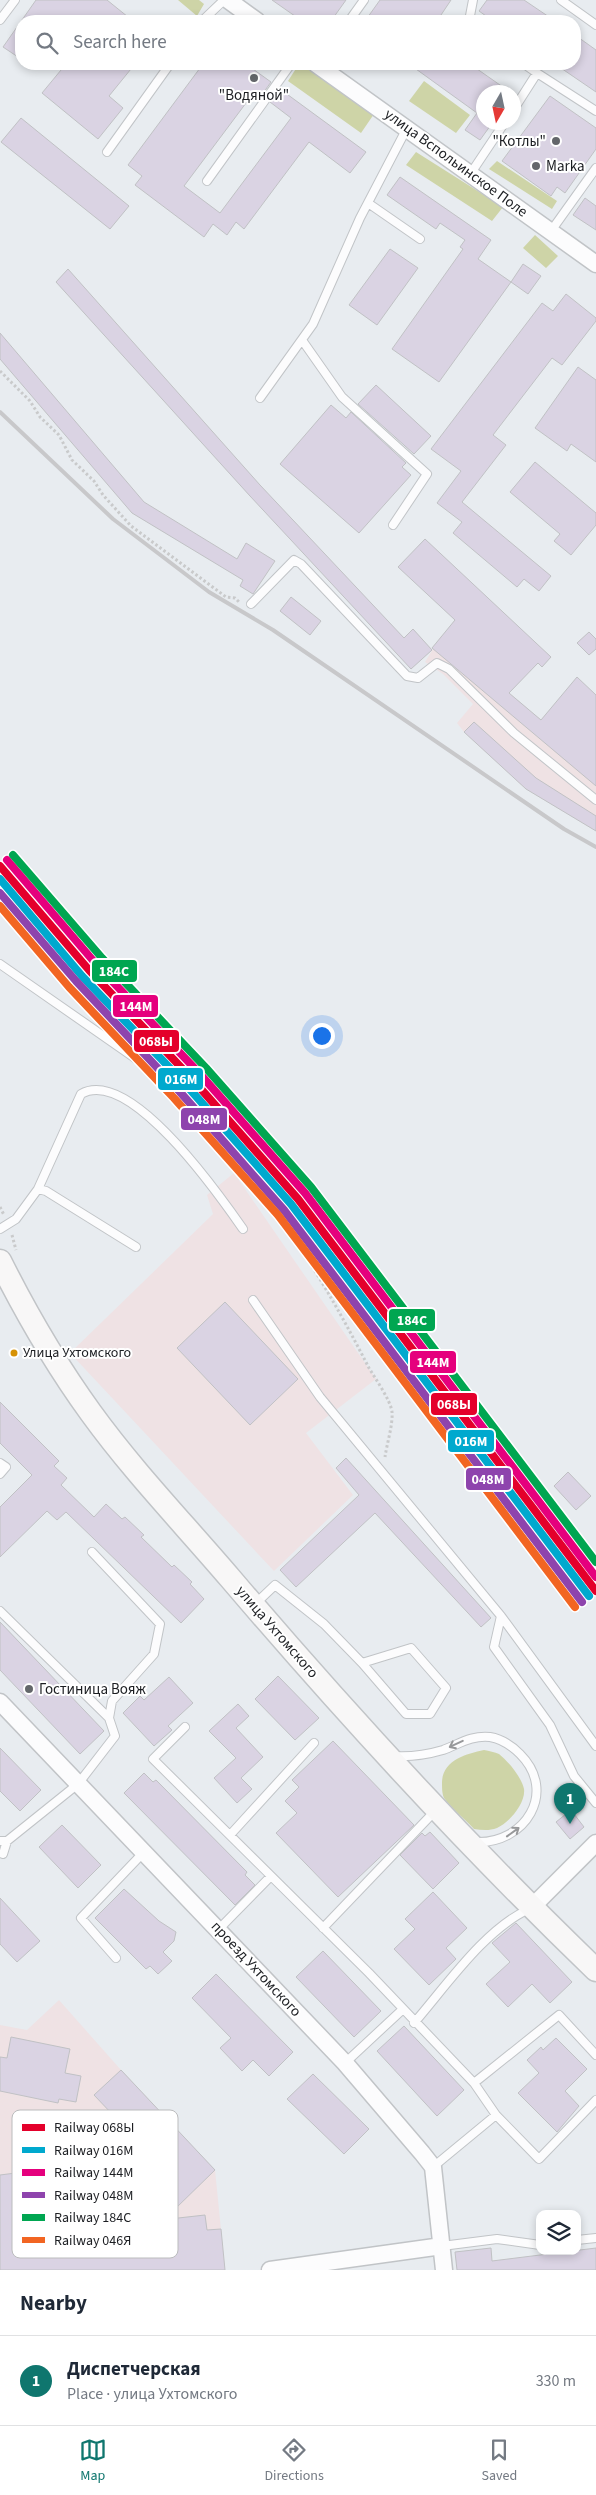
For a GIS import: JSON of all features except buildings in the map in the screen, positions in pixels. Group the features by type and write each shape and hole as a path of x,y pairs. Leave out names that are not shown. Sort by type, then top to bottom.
{"street":[{"path":"228,0 249,15"},
{"name":"улица Вспольинское Поле","path":"326,70 596,264"},
{"name":"улица Ухтомского","path":"4,1261 62,1369 92,1414 254,1606 386,1755 436,1810 531,1908 596,1970"},
{"name":"проезд Ухтомского","path":"0,1702 143,1853 219,1929 345,2064 433,2167"},
{"path":"531,1908 596,1843"},
{"path":"433,2167 444,2270"},
{"path":"270,2270 442,2246"}],"lane":[{"path":"0,20 15,0"},
{"path":"208,15 224,0"},
{"path":"353,15 364,0"},
{"path":"470,15 473,0"},
{"path":"561,0 596,25"},
{"path":"107,152 166,70"},
{"path":"207,181 287,70"},
{"path":"533,70 596,112"},
{"path":"521,98 537,73"},
{"path":"260,398 313,324 368,204 407,128"},
{"path":"471,173 499,130"},
{"path":"551,231 596,168"},
{"path":"368,204 420,239"},
{"path":"302,340 342,397 427,474 393,525"},
{"path":"251,604 294,560 301,564 407,676 418,678 437,663 449,669 514,733 596,800"},
{"path":"0,964 175,1086 206,1110"},
{"path":"0,1229 16,1219 38,1189 81,1094 89,1089 102,1090 129,1102 166,1132 202,1170 243,1229"},
{"path":"38,1189 46,1191 136,1248"},
{"path":"253,1300 320,1397 501,1616 596,1746"},
{"path":"0,1463 6,1467 0,1474"},
{"path":"92,1552 160,1624 154,1654 112,1701 109,1718"},
{"path":"254,1606 275,1585 324,1624 362,1663 406,1714 430,1714 446,1688 411,1648 362,1663"},
{"path":"0,1611 109,1718 115,1736 78,1784 3,1841 3,1854"},
{"path":"501,1616 494,1647 550,1726 574,1776 596,1803"},
{"path":"185,1727 153,1759 323,1928 474,2083 496,2114 539,2159 596,2100"},
{"path":"386,1755 414,1757 443,1750 467,1738 490,1737 510,1744 529,1763 537,1783 535,1807 523,1824 507,1836 489,1843 467,1842"},
{"path":"230,1835 314,1742"},
{"path":"323,1928 436,1810"},
{"path":"116,1958 81,1918 143,1853"},
{"path":"219,1929 271,1876"},
{"path":"414,2023 479,1947 517,1915 531,1908"},
{"path":"345,2064 402,2010"},
{"path":"474,2083 558,2015 596,2055"},
{"path":"433,2167 496,2114"},
{"path":"581,2240 596,2238"},
{"path":"442,2246 497,2239 536,2244"}],"path":[{"path":"0,371 30,401 40,417 59,435 72,460 94,481 103,495 131,526 226,597 235,598 244,606 251,604"},
{"path":"206,1110 204,1132 226,1152 310,1262 392,1411 382,1474"},
{"path":"0,1207 8,1225 4,1261"}],"shaded area":[{"path":"441,636 596,766 596,831 526,789 464,732 457,723 473,704 443,674 425,662"},
{"path":"234,1173 376,1379 306,1433 353,1495 274,1571 70,1353 213,1214 207,1195"},
{"path":"59,2000 159,2110 12,2110 12,2258 178,2258 178,2131 215,2170 225,2270 0,2270 0,2025 27,2030"}],"green space":[{"path":"178,0 199,0 204,4 196,15"},
{"path":"295,70 315,70 374,114 361,133 288,81"},
{"path":"424,81 470,115 456,133 409,101"},
{"path":"416,152 503,207 492,221 406,165"},
{"path":"497,161 557,201 552,209 489,169"},
{"path":"535,235 558,256 546,268 523,248"},
{"path":"484,1750 497,1753 503,1757 518,1775 524,1789 520,1806 516,1812 507,1822 497,1828 488,1830 474,1829 444,1798 442,1788 443,1774 451,1763 463,1756"}],"railway":[{"path":"0,412 113,519 209,592 273,630 564,829 596,847"}],"rail line":[{"name":"184С","path":"13,855 102,958 206,1068 311,1187 596,1562"},
{"name":"144М","path":"7,860 96,964 200,1074 305,1193 596,1577"},
{"name":"068Ы","path":"0,866 89,970 193,1080 298,1199 596,1591"},
{"name":"016М","path":"0,879 82,976 187,1086 291,1204 589,1596"},
{"name":"048М","path":"0,893 76,981 180,1092 284,1210 582,1602"},
{"name":"046Я","path":"0,906 69,987 174,1098 278,1215 575,1607"}],"place":[{"name":"\"Водяной\"","path":"254,78"},
{"name":"\"Котлы\"","path":"556,141"},
{"name":"Marka","path":"536,166"},
{"name":"Улица Ухтомского","path":"14,1353"},
{"name":"Гостиница Вояж","path":"29,1689"},
{"name":"Диспетчерская","path":"570,1824"}]}
